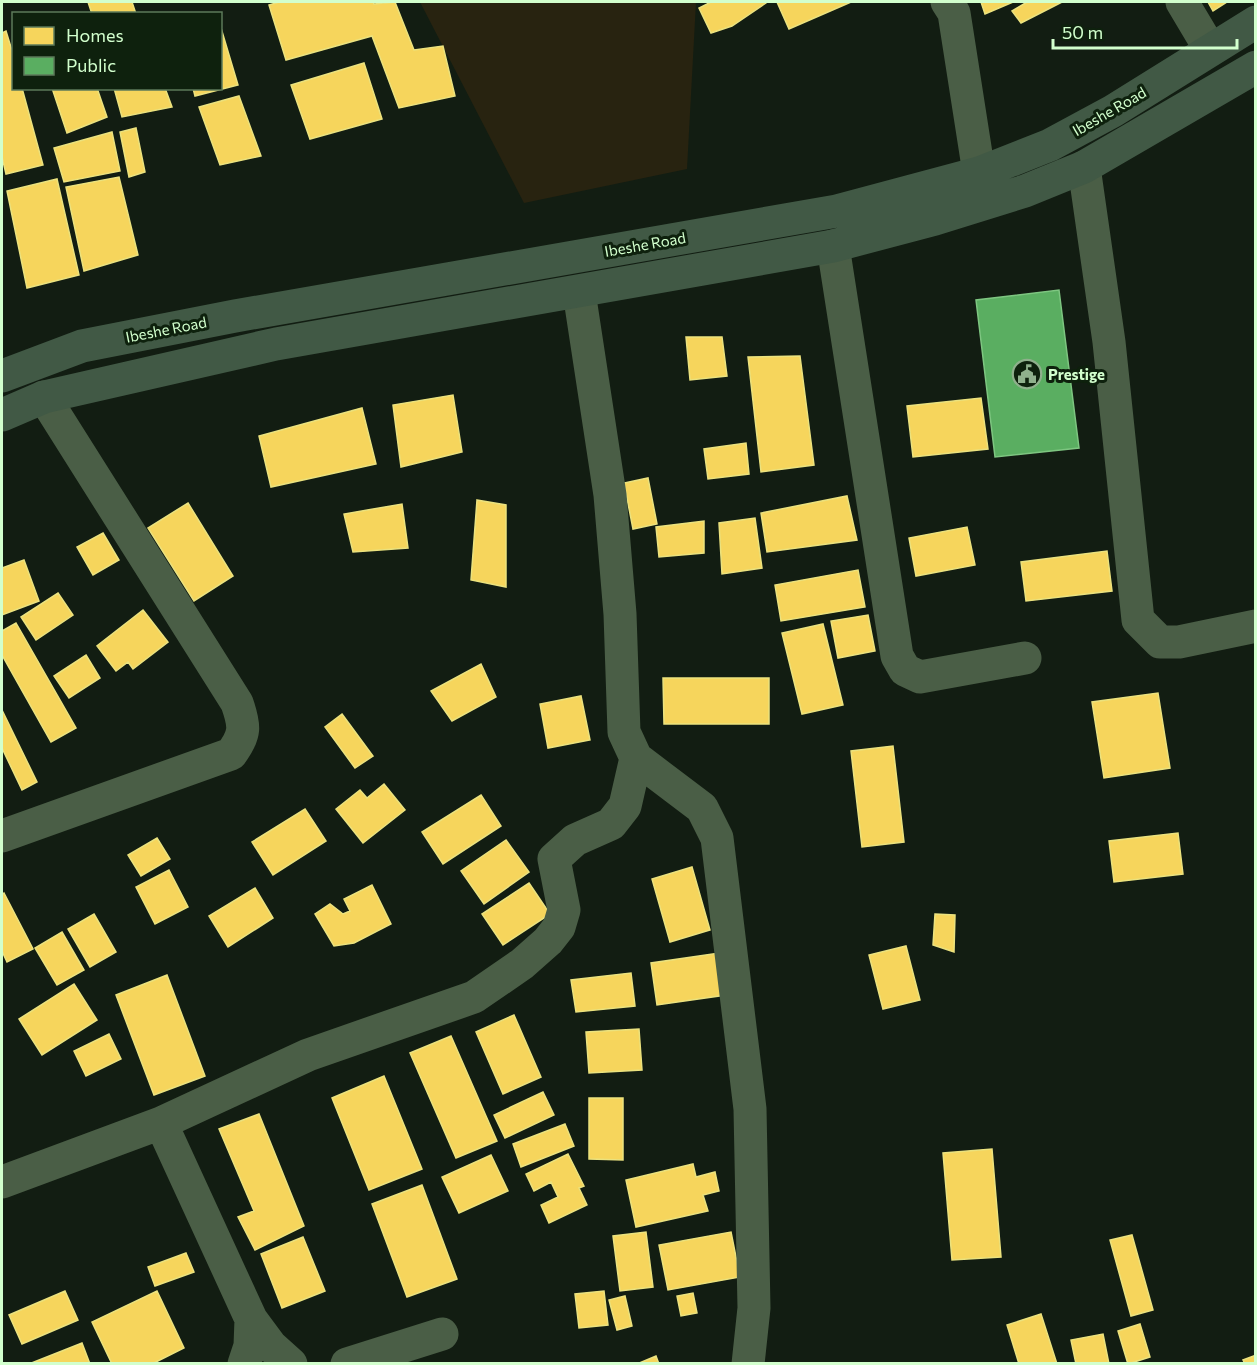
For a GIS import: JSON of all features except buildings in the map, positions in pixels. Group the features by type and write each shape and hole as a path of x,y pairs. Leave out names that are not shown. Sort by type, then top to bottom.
{"main road":[{"name":"Ibeshe Road","path":"2,376 82,346 235,316 837,211 979,173 1050,145 1113,111 1256,22"},
{"path":"2,415 44,397 276,344 833,246 935,219 1014,194 1084,166 1256,67"}],"street":[{"path":"947,2 954,13 979,173"},
{"path":"1182,2 1210,49"},
{"path":"1084,166 1109,342 1138,620 1160,642 1179,642 1256,626"},
{"path":"833,246 897,656 905,670 920,677 1025,658"},
{"path":"579,292 610,495 620,614 624,732 636,758 702,808 717,838 750,1109 754,1308 748,1364"},
{"path":"2,836 231,754 243,738 243,719 237,703 44,397"},
{"path":"2,1182 161,1123 308,1055 474,997 513,971 548,941 560,927 564,910 554,860 575,840 611,824 625,806 636,758"},
{"path":"161,1123 251,1319 271,1346 291,1364"},
{"path":"244,1364 250,1346 251,1319"},
{"path":"347,1364 442,1334"}],"shaded area":[{"path":"420,2 696,2 687,169 524,203"}],"place":[{"name":"Prestige","path":"1027,374"}]}
